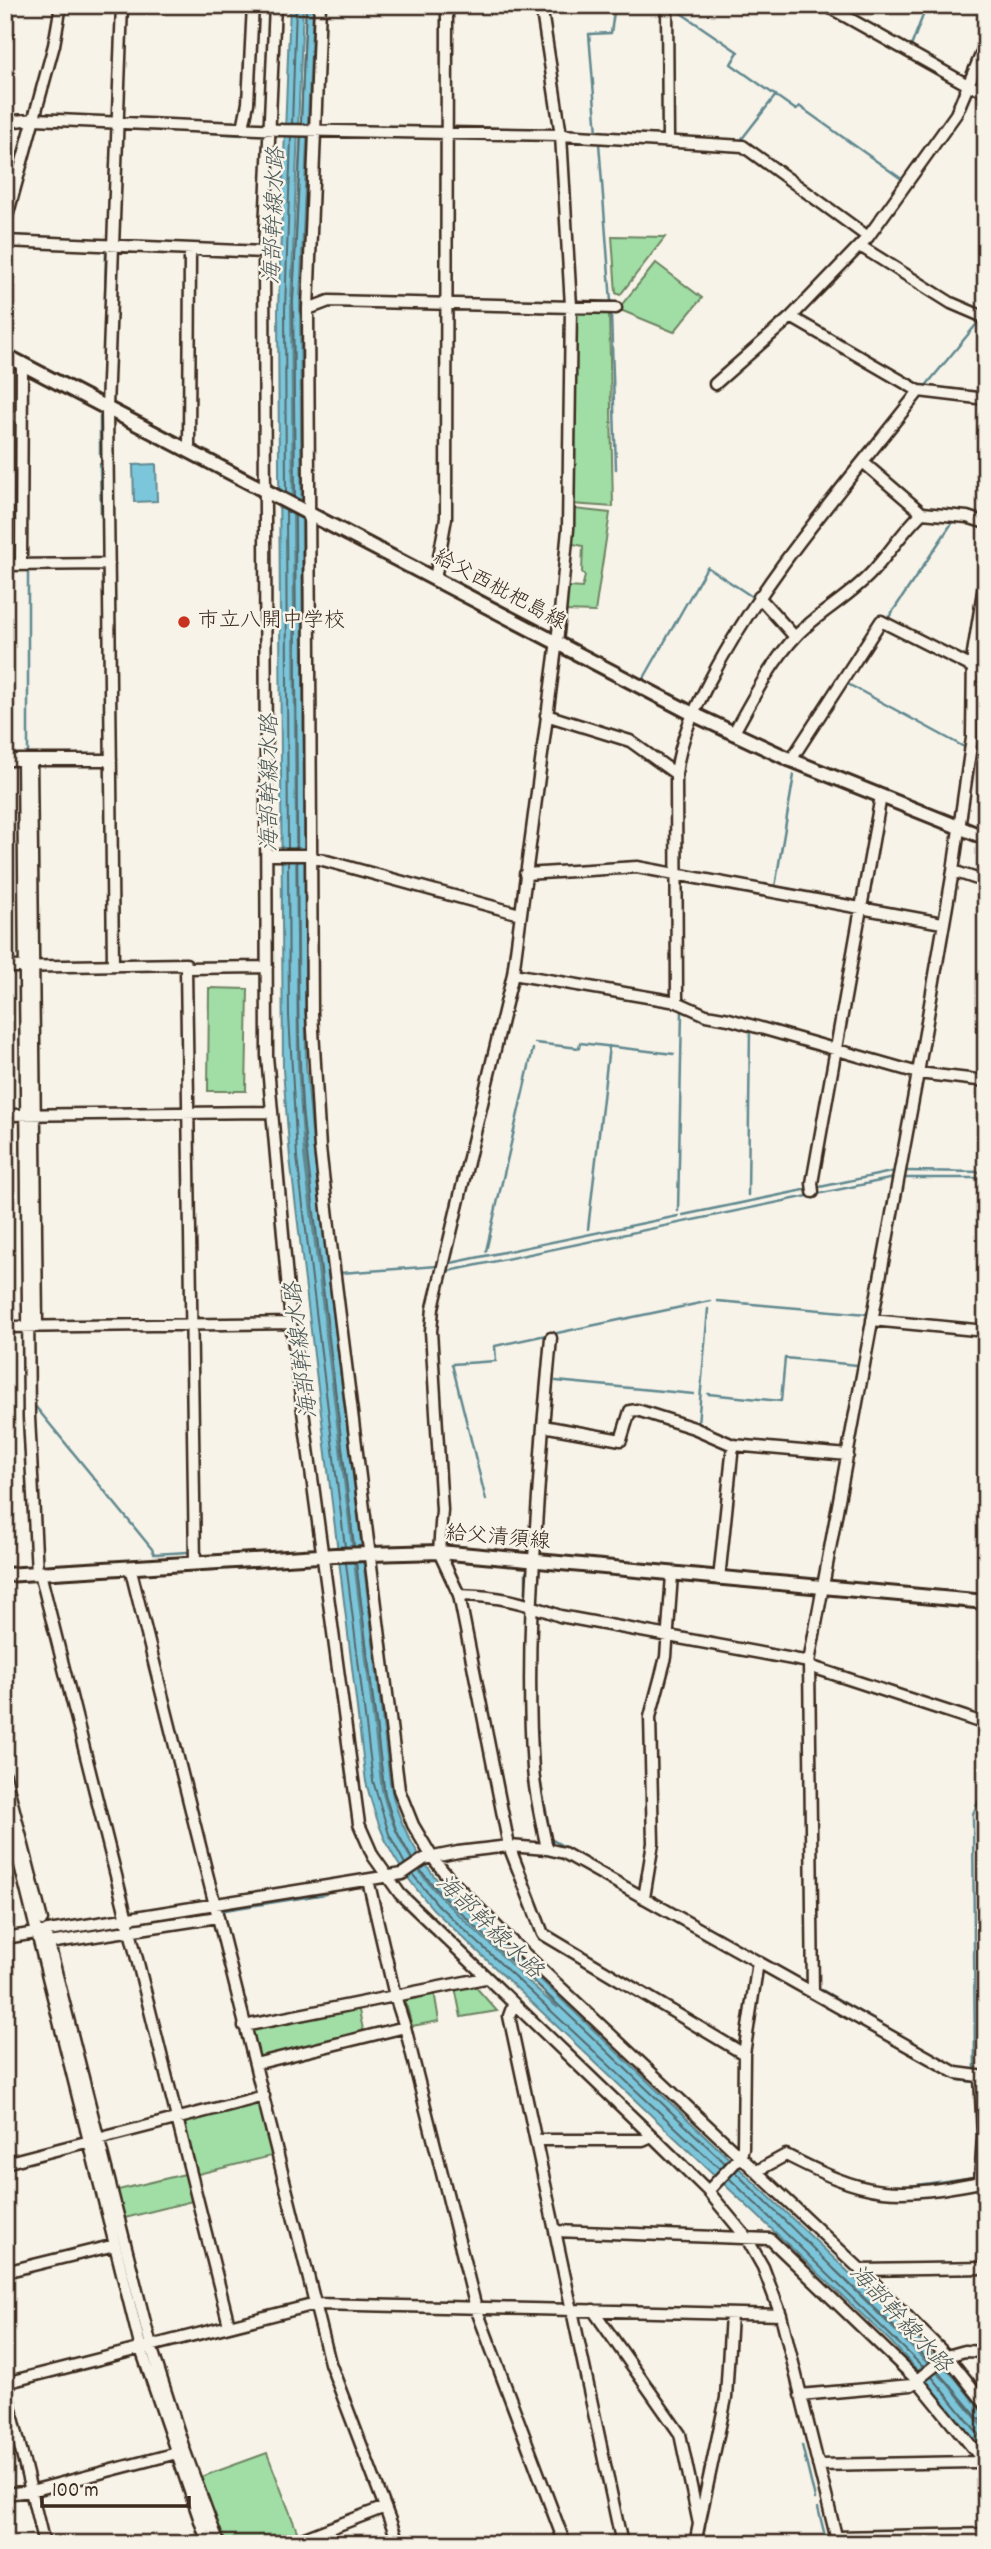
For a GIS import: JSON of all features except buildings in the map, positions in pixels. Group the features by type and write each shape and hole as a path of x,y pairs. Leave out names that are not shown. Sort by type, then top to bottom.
{"main road":[{"name":"給父西枇杷島線","path":"5,355 733,734 986,838"},
{"name":"給父清須線","path":"5,1575 329,1555 439,1552 986,1602"}],"street":[{"path":"5,223 35,119 61,5"},
{"path":"113,965 107,408 111,244 122,5"},
{"path":"243,128 248,103 253,5"},
{"path":"275,5 264,253 267,1056 290,1323 329,1555 359,1824 386,1877 426,1922 708,2191 746,2237 763,2267 781,2315 837,2541 986,2534"},
{"path":"320,5 311,130 306,511 312,1013 320,1148 367,1553 399,1790 428,1858 738,2158 757,2171 861,2270 986,2405"},
{"path":"435,579 446,517 447,5"},
{"path":"541,5 561,135 571,306 568,529 513,974 433,1308 431,1331 442,1510 439,1552 459,1595 509,1846 543,1934 744,2054"},
{"path":"667,5 668,140"},
{"path":"825,5 968,85 986,91"},
{"path":"715,384 829,281 868,237 956,114 986,44"},
{"path":"5,122 35,119 282,130 561,135 743,146 868,237"},
{"path":"5,241 264,253"},
{"path":"860,246 951,303 986,318"},
{"path":"189,451 190,249"},
{"path":"308,293 329,301 616,308"},
{"path":"308,309 329,301"},
{"path":"791,317 919,391 986,398"},
{"path":"20,565 22,363"},
{"path":"677,1002 676,774 680,746 723,654 759,597 919,391"},
{"path":"863,463 922,513 967,516 986,523"},
{"path":"733,734 763,681 795,637 872,572 922,513"},
{"path":"5,565 108,564"},
{"path":"813,1993 809,1665 953,871 972,738 972,653 986,573"},
{"path":"759,597 795,637"},
{"path":"791,760 881,621 986,674"},
{"path":"546,715 630,741 676,774"},
{"path":"5,760 111,760"},
{"path":"27,760 33,1326 29,1417 38,1573 229,2325"},
{"path":"813,1192 811,1184 881,796"},
{"path":"267,855 311,855 520,914"},
{"path":"525,874 637,867 942,923"},
{"path":"953,871 986,881"},
{"path":"5,967 186,964 195,1563"},
{"path":"186,968 267,967"},
{"path":"513,974 677,1002 706,1016 729,1019 918,1073 986,1081"},
{"path":"5,1115 270,1112"},
{"path":"872,1320 986,1331"},
{"path":"5,1327 290,1323"},
{"path":"547,1849 534,1772 532,1605 551,1338"},
{"path":"543,1426 621,1440 630,1411 637,1410 694,1428 733,1445 848,1455"},
{"path":"719,1579 733,1445"},
{"path":"130,1567 330,2363 399,2544"},
{"path":"644,1898 653,1843 650,1717 666,1657 672,1575"},
{"path":"459,1595 488,1596 532,1605 560,1616 809,1665 986,1724"},
{"path":"5,1775 146,2347 219,2544"},
{"path":"5,1805 45,1936"},
{"path":"5,1938 45,1936 217,1911 402,1874 428,1858 509,1846 564,1853 956,2073 983,2077 983,2182 897,2192 881,2191 822,2173 786,2155 757,2171"},
{"path":"368,1880 395,1996 476,2308 565,2544"},
{"path":"708,2191 738,2158 743,2148 744,2054 758,1962"},
{"path":"244,2026 485,1978"},
{"path":"513,2005 509,2016 622,2544"},
{"path":"256,2064 405,2027"},
{"path":"5,2163 264,2096"},
{"path":"536,2140 643,2140 652,2136"},
{"path":"94,2140 115,2245 177,2453 208,2544"},
{"path":"555,2231 770,2239 920,2379 984,2462"},
{"path":"5,2272 115,2245"},
{"path":"861,2270 986,2268"},
{"path":"44,2544 5,2384 316,2304 781,2315"},
{"path":"593,2310 680,2434 699,2525"},
{"path":"695,2544 726,2398 731,2314"},
{"path":"800,2395 911,2385 945,2358 965,2351 986,2351"},
{"path":"5,2494 31,2491 177,2453"},
{"path":"818,2465 984,2462"},
{"path":"289,2544 385,2507"}],"green space":[{"path":"612,236 665,237 620,295 616,293"},
{"path":"656,263 702,298 674,332 618,309"},
{"path":"609,310 613,507 571,504 576,311"},
{"path":"574,509 610,513 595,612 564,611 568,589 582,588 585,576 582,572 583,546 569,543 571,511"},
{"path":"209,988 248,989 246,1091 208,1091"},
{"path":"473,1984 497,2011 461,2017 455,1987"},
{"path":"434,1991 439,2021 412,2026 404,1996"},
{"path":"358,2006 364,2034 257,2059 250,2029"},
{"path":"262,2102 275,2155 194,2175 182,2124 184,2120"},
{"path":"189,2173 196,2200 121,2219 114,2191"},
{"path":"267,2453 298,2534 297,2538 282,2544 222,2544 198,2478"}],"water":[{"path":"290,5 303,5 291,301 298,1065 304,1155 382,1790 390,1817 406,1850 390,1813 384,1790 306,1155 299,1065 293,301 306,5 313,5 300,300 306,1064 314,1155 393,1797 409,1837 442,1886 901,2322 954,2377 986,2417 986,2428 948,2382 833,2268 947,2383 983,2427 986,2431 986,2455 921,2374 890,2341 433,1909 390,1850 377,1820 366,1782 290,1158 283,1070 278,310","holes":["472,1928 520,1969 558,2008"]},
{"path":"156,464 157,501 134,502 133,465"}],"waterway":[{"path":"597,133 589,34 611,33 615,5"},
{"path":"910,49 927,5"},
{"path":"672,7 738,52 731,64 796,110 799,106 903,180"},
{"path":"42,111 51,74"},
{"path":"741,140 776,95"},
{"path":"36,127 37,124 76,126"},
{"path":"137,128 242,135"},
{"path":"901,199 946,136"},
{"path":"599,143 611,302"},
{"path":"9,224 6,235 107,240"},
{"path":"105,298 106,249"},
{"path":"884,267 935,299"},
{"path":"611,314 616,469"},
{"path":"924,388 980,320"},
{"path":"102,393 104,341"},
{"path":"100,417 100,454"},
{"path":"16,463 16,560"},
{"path":"100,464 101,516"},
{"path":"887,620 956,520"},
{"path":"644,678 707,567 754,598"},
{"path":"28,571 28,756"},
{"path":"846,683 964,747"},
{"path":"801,754 831,706"},
{"path":"788,890 775,887 794,775"},
{"path":"680,870 775,887"},
{"path":"678,1211 682,1011 700,1017"},
{"path":"748,1195 750,1027"},
{"path":"535,1043 579,1048 580,1043 674,1054"},
{"path":"588,1229 609,1046"},
{"path":"486,1251 533,1049"},
{"path":"194,1108 256,1106"},
{"path":"38,1110 184,1108"},
{"path":"5,1110 24,1110"},
{"path":"815,1188 896,1171"},
{"path":"904,1171 986,1172"},
{"path":"449,1271 894,1178"},
{"path":"904,1178 986,1178"},
{"path":"683,1215 809,1189"},
{"path":"446,1264 678,1216"},
{"path":"340,1273 438,1266"},
{"path":"557,1333 710,1301"},
{"path":"717,1301 867,1314"},
{"path":"698,1424 708,1309"},
{"path":"876,1315 986,1326"},
{"path":"33,1329 35,1406 154,1554 188,1552"},
{"path":"486,1500 452,1364 496,1361 495,1346 546,1335"},
{"path":"708,1394 781,1401 785,1358 857,1365"},
{"path":"556,1381 694,1394"},
{"path":"528,1549 532,1508"},
{"path":"526,1572 526,1598"},
{"path":"538,1603 551,1607"},
{"path":"538,1742 538,1767 551,1839 621,1880"},
{"path":"975,2071 973,1814 986,1784"},
{"path":"559,1856 624,1892"},
{"path":"219,1911 326,1894"},
{"path":"629,1895 685,1928"},
{"path":"649,1895 672,1908"},
{"path":"677,1910 721,1934"},
{"path":"132,1925 212,1912"},
{"path":"50,1938 126,1926"},
{"path":"692,1931 730,1953"},
{"path":"731,1940 808,1983"},
{"path":"390,1955 400,1993"},
{"path":"737,1956 753,1966"},
{"path":"761,1970 818,2002"},
{"path":"822,1990 960,2069"},
{"path":"824,2006 957,2080 974,2082"},
{"path":"794,2153 852,2179 888,2187"},
{"path":"902,2187 975,2177"},
{"path":"107,2194 145,2341"},
{"path":"462,2232 479,2299"},
{"path":"485,2316 534,2449"},
{"path":"802,2445 815,2499"},
{"path":"977,2466 986,2501"},
{"path":"818,2508 827,2544"}],"place":[{"name":"市立八開中学校","path":"184,622"}],"water label":[{"name":"海部幹線水路","path":"276,216"},
{"name":"海部幹線水路","path":"271,783"},
{"name":"海部幹線水路","path":"303,1350"},
{"name":"海部幹線水路","path":"488,1928"},
{"name":"海部幹線水路","path":"899,2320"}]}
